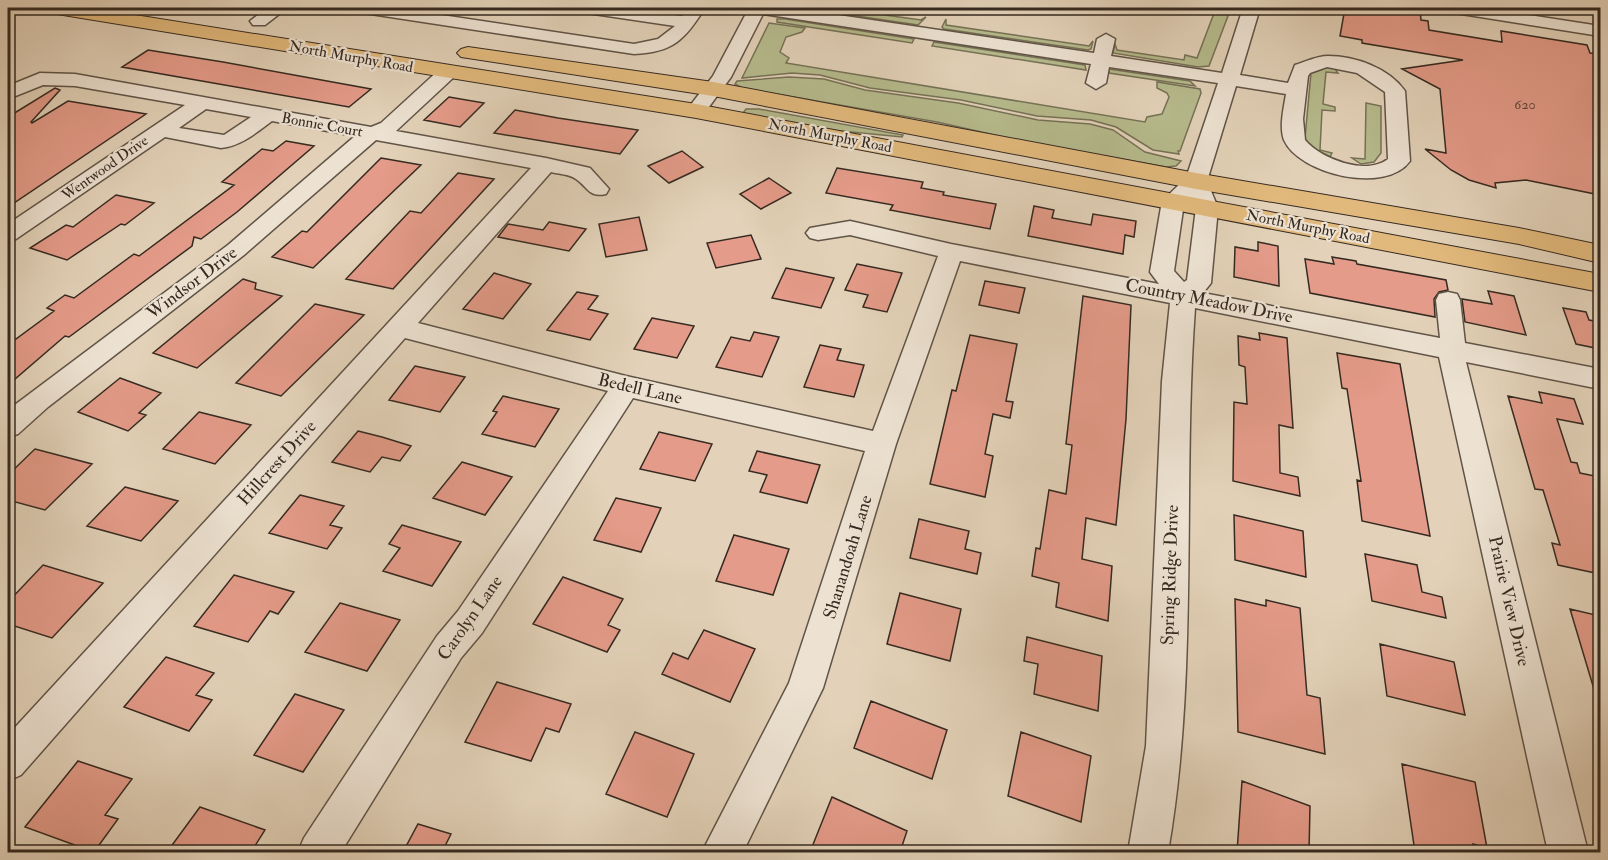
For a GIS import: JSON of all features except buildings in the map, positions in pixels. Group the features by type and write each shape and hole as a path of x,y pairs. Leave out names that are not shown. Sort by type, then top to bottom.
{"main road":[{"name":"North Murphy Road","path":"57,8 696,111 1600,283"},
{"name":"North Murphy Road","path":"165,8 713,89 1196,181 1519,236 1600,254"}],"street":[{"path":"259,21 278,8"},
{"path":"364,8 634,49 669,42 676,38 692,15"},
{"path":"587,8 692,15"},
{"path":"696,111 722,77 758,8 1298,90"},
{"path":"1196,181 1207,208 1199,283 1183,296 1162,272 1173,201 1196,181 1252,8"},
{"path":"1457,8 1600,31"},
{"path":"489,27 506,10"},
{"path":"916,54 936,14"},
{"path":"1096,82 1106,39"},
{"path":"1326,61 1346,63 1375,72 1395,91 1399,161 1387,170 1367,172 1323,162 1304,151 1294,141 1292,131 1298,90 1302,69 1326,61"},
{"name":"Windsor Drive","path":"8,426 236,250 370,134 388,127 437,71"},
{"name":"Bonnie Court","path":"8,93 40,79 75,80 546,164 582,173 598,189"},
{"name":"Wentwood Drive","path":"8,234 202,103"},
{"path":"160,130 221,142 230,141 268,115"},
{"name":"Hillcrest Drive","path":"8,762 546,164"},
{"name":"Country Meadow Drive","path":"818,233 850,228 951,252 1600,379"},
{"name":"Shanandoah Lane","path":"722,852 805,688 882,444 951,252"},
{"name":"Spring Ridge Drive","path":"1148,852 1165,746 1176,381 1183,296"},
{"name":"Prairie View Drive","path":"1448,300 1453,339 1450,349 1568,852"},
{"name":"Bedell Lane","path":"399,327 626,386 882,444"},
{"name":"Carolyn Lane","path":"318,852 449,647 470,622 626,386"}],"green space":[{"path":"802,8 834,8 921,20 926,17 918,25"},
{"path":"1216,8 1231,8 1209,66 1198,67 1113,53 1115,44 1117,50 1184,60 1185,55 1197,58"},
{"path":"777,19 914,39 912,43 777,22"},
{"path":"946,19 946,25 1089,46 1093,41 1091,49 1088,50 944,29 942,27"},
{"path":"769,23 805,28 802,32 786,37 780,52 789,58 786,63 1145,122 1147,117 1162,114 1169,97 1167,93 1157,88 1157,82 1200,89 1201,93 1180,151 1178,151 1179,154 1153,150 1116,127 1091,120 1037,116 961,100 870,88 820,75 792,73 742,78"},
{"path":"934,42 1085,65 1086,70 932,46"},
{"path":"1328,67 1334,68 1338,73 1326,72 1323,104 1335,107 1335,111 1322,110 1320,150 1332,153 1330,157 1315,150 1305,138 1311,73"},
{"path":"1109,69 1190,81 1195,86 1109,73"},
{"path":"789,77 824,79 865,90 958,103 1038,120 1090,124 1113,130 1145,152 1181,161 1176,166 1166,167 1021,141 937,122 742,88 735,84 737,81"},
{"path":"1366,103 1381,106 1381,153 1374,162 1361,164 1352,158 1365,159"},
{"path":"746,109 759,109 903,135 902,137 811,128 743,113"}]}
